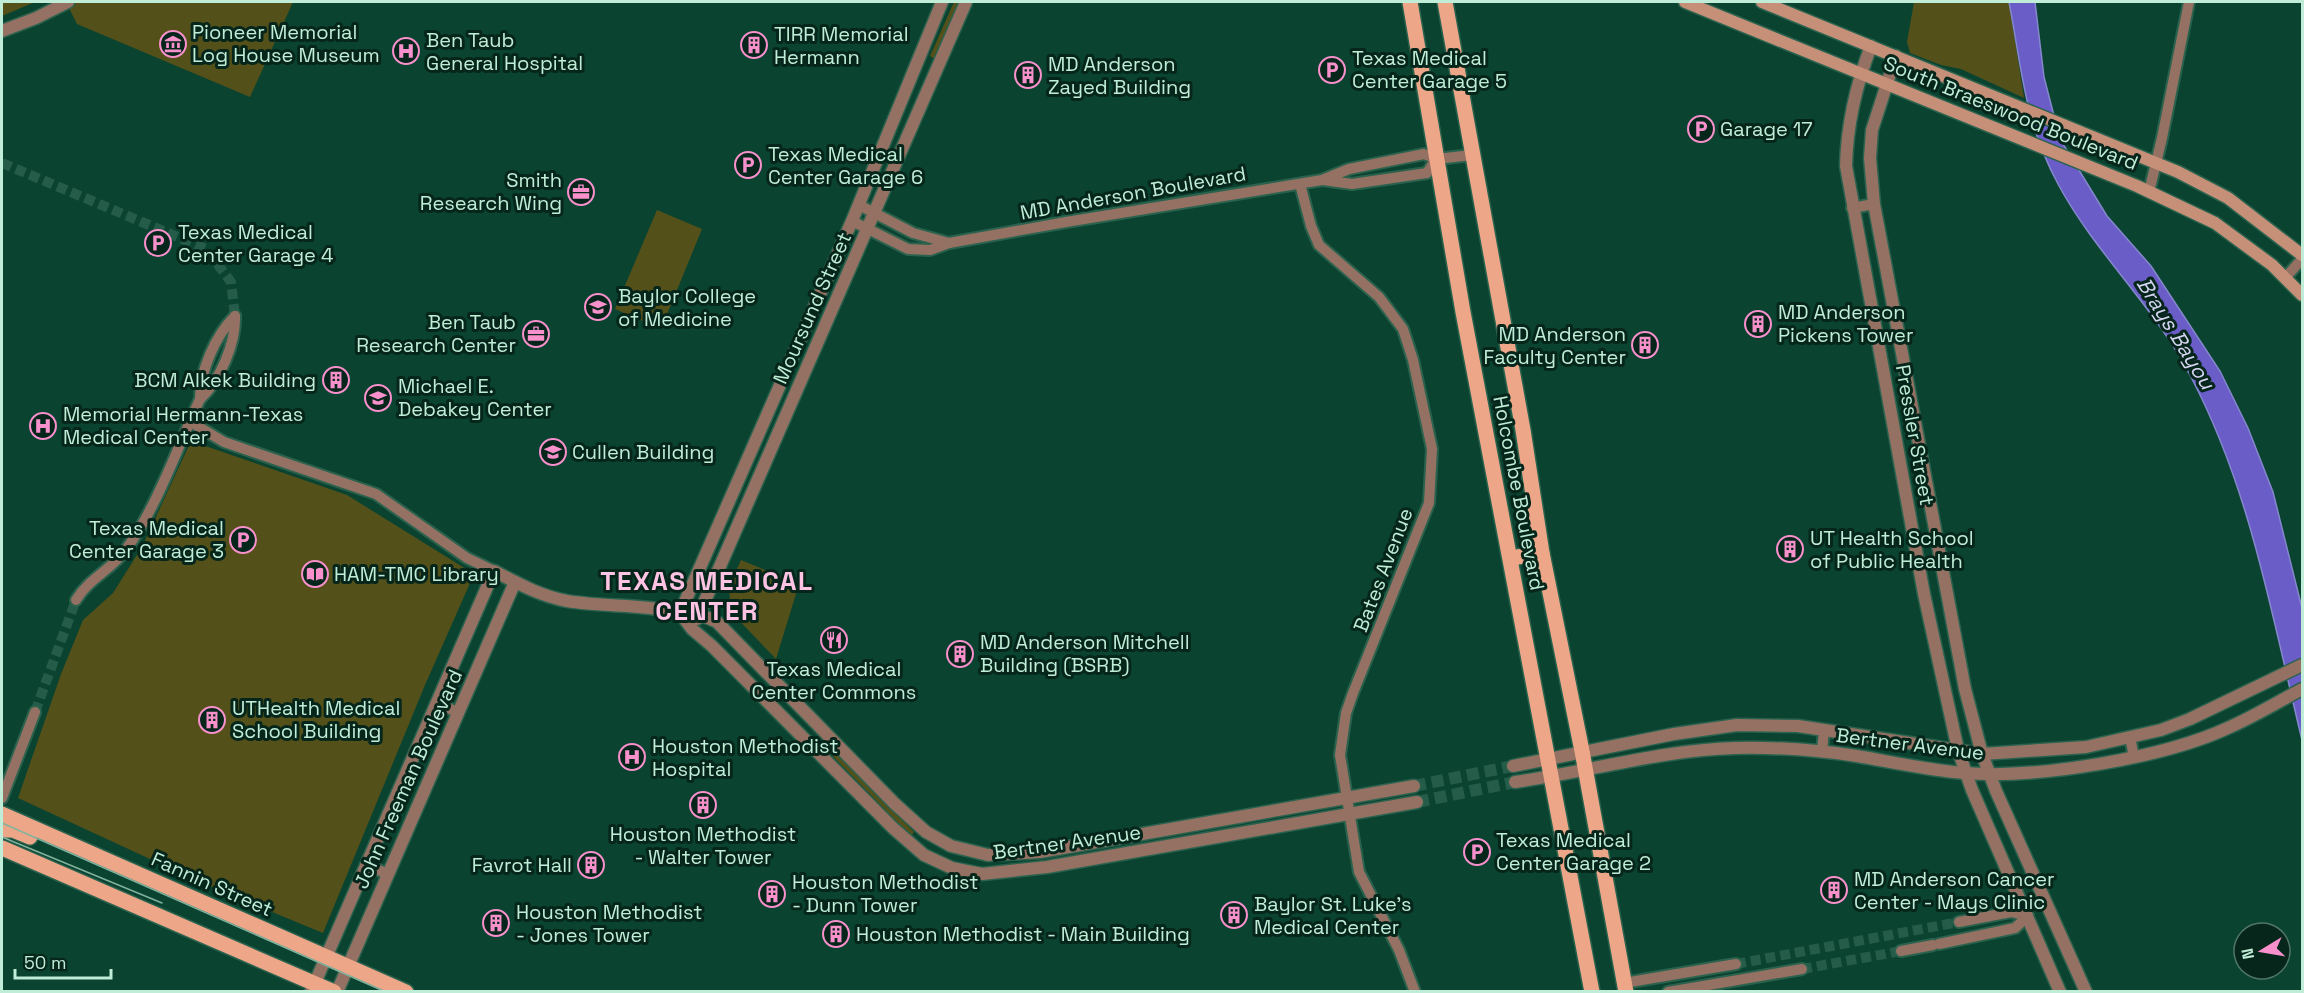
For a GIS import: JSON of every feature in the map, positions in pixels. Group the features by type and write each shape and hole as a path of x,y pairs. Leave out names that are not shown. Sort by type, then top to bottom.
{"main road":[{"name":"Holcombe Boulevard","path":"1410,2 1436,159 1591,985"},
{"name":"Holcombe Boulevard","path":"1445,2 1523,430 1542,553 1582,751 1625,987"},
{"name":"South Braeswood Boulevard","path":"1685,2 2137,186 2215,223 2286,277 2302,295"},
{"name":"South Braeswood Boulevard","path":"1762,2 1871,45 1960,85 2157,163 2228,198 2302,255"},
{"path":"1511,558 1542,553"},
{"name":"Fannin Street","path":"2,814 406,992"},
{"path":"2,830 13,830 57,848 90,853"},
{"path":"2,849 313,988 335,992"},
{"path":"1591,985 1604,992"}],"street":[{"path":"2,31 68,2"},
{"name":"Moursund Street","path":"680,613 859,205 942,2"},
{"name":"Moursund Street","path":"692,629 966,2"},
{"path":"2149,192 2157,163 2189,2"},
{"name":"Pressler Street","path":"1871,45 1861,73 1847,133 1846,166 1924,594 1965,773 2060,992"},
{"name":"Pressler Street","path":"1896,56 1872,130 1870,149 1874,204 1965,689 1988,773 2086,992"},
{"name":"MD Anderson Boulevard","path":"852,220 908,249 930,250 949,243 1322,180 1349,169 1424,154 1436,159 1472,155"},
{"name":"MD Anderson Boulevard","path":"1322,180 1352,184 1427,173 1436,159"},
{"name":"Bates Avenue","path":"1300,184 1311,226 1319,245 1379,297 1403,329 1413,360 1432,449 1429,503 1346,713 1340,755 1359,872 1399,950 1415,992"},
{"path":"1852,208 1874,204"},
{"name":"MD Anderson Boulevard","path":"859,205 913,233 949,243"},
{"path":"2286,277 2302,259"},
{"path":"76,600 84,588 111,568 127,549 200,399 211,388 236,332 236,316 224,327 216,344 200,384 200,399"},
{"path":"1886,383 1908,379"},
{"path":"1892,413 1914,408"},
{"path":"189,421 224,442 376,494 467,558 536,592 567,601 661,607 680,613 700,613"},
{"name":"John Freeman Boulevard","path":"313,988 494,571"},
{"name":"John Freeman Boulevard","path":"335,992 515,582"},
{"path":"1924,594 1946,590"},
{"name":"Bertner Avenue","path":"680,613 692,629 712,646 893,828 924,855 952,868 982,874 1047,867 1417,802"},
{"name":"Bertner Avenue","path":"700,613 717,622 894,803 926,832 951,846 988,855 1040,852 1414,786"},
{"name":"Bertner Avenue","path":"1513,766 1674,734 1737,726 1798,726 1982,754 2062,750 2161,730 2211,711 2302,665"},
{"name":"Bertner Avenue","path":"1515,782 1705,750 1783,748 1965,773 2056,769 2134,757 2229,728 2302,689"},
{"path":"437,702 458,713"},
{"path":"2,798 35,712"},
{"name":"Bertner Avenue","path":"1822,752 1824,730"},
{"path":"2130,737 2134,757"},
{"path":"366,865 388,874"},
{"path":"1901,951 2015,928 2028,916 2049,908"},
{"path":"1959,922 2011,912 2028,916"},
{"path":"1625,987 1683,973 1736,964"},
{"path":"1668,992 1803,969"},
{"path":"1683,973 1686,988"}],"shaded area":[{"path":"2,2 35,2 2,16"},
{"path":"66,2 293,2 250,97 77,24"},
{"path":"954,2 960,2 935,59 930,56"},
{"path":"1914,2 2009,2 2024,98 1961,69 1941,65 1910,53 1907,42"},
{"path":"657,210 702,229 661,329 615,309"},
{"path":"191,441 347,495 474,574 425,685 323,933 202,883 18,798 61,674 83,620 113,593 142,547"},
{"path":"741,560 799,584 776,659 731,612 729,587"},
{"path":"827,744 914,832 911,836 824,747"}],"water":[{"name":"Brays Bayou","path":"2009,2 2035,2 2044,77 2060,139 2107,216 2151,266 2220,371 2248,428 2273,492 2302,608 2302,740 2258,555 2245,510 2212,420 2176,351 2143,303 2089,233 2058,184 2031,116"}],"tunnel":[{"path":"2,163 206,249 231,282 235,316"},
{"path":"35,712 76,600"},
{"path":"1414,786 1513,766"},
{"path":"1417,802 1515,782"},
{"path":"1736,964 1959,922"},
{"path":"1802,969 1901,951"}],"tram line":[{"path":"2,823 386,992"},
{"path":"2,837 162,903"}],"place":[{"name":"Pioneer Memorial Log House Museum","path":"173,44"},
{"name":"TIRR Memorial Hermann","path":"754,45"},
{"name":"Ben Taub General Hospital","path":"406,51"},
{"name":"Texas Medical Center Garage 5","path":"1332,70"},
{"name":"MD Anderson Zayed Building","path":"1028,75"},
{"name":"Garage 17","path":"1701,129"},
{"name":"Texas Medical Center Garage 6","path":"748,165"},
{"name":"Smith Research Wing","path":"581,192"},
{"name":"Texas Medical Center Garage 4","path":"158,243"},
{"name":"Baylor College of Medicine","path":"598,307"},
{"name":"MD Anderson Pickens Tower","path":"1758,324"},
{"name":"Ben Taub Research Center","path":"536,334"},
{"name":"MD Anderson Faculty Center","path":"1645,345"},
{"name":"BCM Alkek Building","path":"336,380"},
{"name":"Michael E. Debakey Center","path":"378,398"},
{"name":"Memorial Hermann-Texas Medical Center","path":"43,426"},
{"name":"Cullen Building","path":"553,452"},
{"name":"Texas Medical Center Garage 3","path":"243,540"},
{"name":"UT Health School of Public Health","path":"1790,549"},
{"name":"HAM-TMC Library","path":"315,574"},
{"name":"Texas Medical Center Commons","path":"834,640"},
{"name":"MD Anderson Mitchell Building (BSRB)","path":"960,654"},
{"name":"UTHealth Medical School Building","path":"212,720"},
{"name":"Houston Methodist Hospital","path":"632,757"},
{"name":"Houston Methodist - Walter Tower","path":"703,805"},
{"name":"Texas Medical Center Garage 2","path":"1477,852"},
{"name":"Favrot Hall","path":"591,865"},
{"name":"MD Anderson Cancer Center - Mays Clinic","path":"1834,890"},
{"name":"Houston Methodist - Dunn Tower","path":"772,894"},
{"name":"Baylor St. Luke's Medical Center","path":"1234,915"},
{"name":"Houston Methodist - Jones Tower","path":"496,923"},
{"name":"Houston Methodist - Main Building","path":"836,934"}],"district":[{"name":"TEXAS MEDICAL CENTER","path":"707,596"}]}
